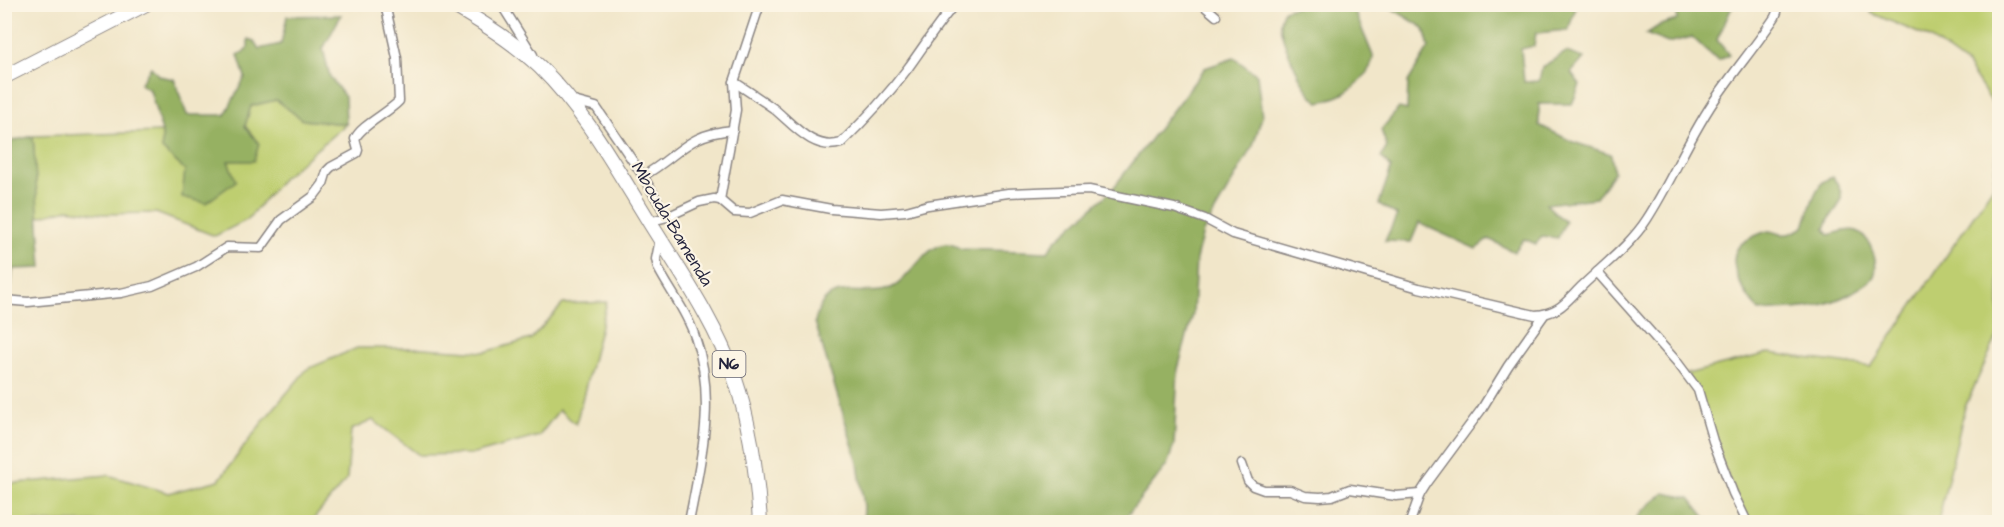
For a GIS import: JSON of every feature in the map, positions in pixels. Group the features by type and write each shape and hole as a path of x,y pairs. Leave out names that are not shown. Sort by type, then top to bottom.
{"highway":[{"path":"4,78 146,4"},
{"name":"Mbouda-Bamenda","path":"451,4 483,22 539,65 569,100 603,147 660,238 717,334 735,378 747,418 756,468 760,522"}],"street":[{"path":"4,300 28,302 121,293 153,286 196,267 227,247 261,248 281,220 314,196 323,184 327,171 357,153 355,139 359,132 393,108 399,101 397,58 385,4"},
{"path":"501,4 539,65"},
{"path":"720,200 736,110 734,82 760,4"},
{"path":"734,82 776,110 794,129 811,139 835,145 841,144 888,94 910,66 933,30 955,4"},
{"path":"1202,4 1216,16"},
{"path":"650,222 699,202 720,200 734,212 750,213 782,200 831,209 881,213 1008,194 1089,190 1174,208 1205,219 1233,234 1419,288 1535,315 1544,315 1561,308 1636,234 1647,220 1689,141 1712,104 1775,17 1777,5"},
{"path":"569,100 596,107 643,176 667,217"},
{"path":"643,176 694,138 718,131 733,130"},
{"path":"660,238 656,259 658,268 687,316 695,336 707,385 706,420 689,522"},
{"path":"1597,272 1677,362 1698,390 1713,441 1747,522"},
{"path":"1410,522 1420,494 1481,410 1508,366 1544,315"},
{"path":"1242,464 1248,481 1253,486 1264,490 1290,490 1305,496 1320,497 1332,496 1350,489 1396,496 1420,494"}],"green space":[{"path":"1677,4 1753,5 1750,7 1733,5 1717,40 1729,55 1718,61 1692,37 1668,43 1646,34 1660,25 1677,20"},
{"path":"1301,5 1352,5 1373,56 1370,67 1363,78 1353,87 1331,99 1319,102 1313,97 1301,79 1285,43 1280,24 1281,17 1284,10"},
{"path":"1386,5 1577,5 1568,30 1536,33 1534,46 1521,49 1524,82 1539,81 1542,67 1566,52 1584,58 1571,73 1580,85 1572,104 1539,104 1539,125 1573,142 1611,154 1614,172 1596,198 1546,204 1565,222 1558,238 1542,236 1536,244 1524,239 1514,252 1489,239 1476,249 1419,223 1411,242 1385,241 1397,215 1379,204 1391,168 1381,157 1387,147 1381,130 1399,108 1407,110 1408,82 1429,47 1424,28"},
{"path":"1870,5 1999,5 1999,113 1967,65 1930,38 1871,13"},
{"path":"341,15 323,49 330,77 345,97 346,124 303,120 276,100 251,106 245,126 259,144 254,161 228,161 236,181 206,203 182,197 185,170 162,149 162,132 150,90 140,84 151,67 159,76 174,79 187,115 225,115 245,77 238,55 248,49 248,39 254,41 259,49 281,44 287,16"},
{"path":"1234,58 1257,75 1262,117 1253,146 1203,232 1196,259 1193,314 1178,369 1174,445 1167,465 1122,522 863,522 864,507 858,463 815,322 820,307 828,297 837,293 872,292 895,286 927,254 941,245 951,244 962,249 1048,252 1055,241 1111,191 1205,68"},
{"path":"276,100 303,120 346,124 283,178 247,220 215,236 156,213 102,214 68,209 38,217 33,136 162,132 162,149 185,170 227,161 259,144 245,126 251,106"},
{"path":"33,136 42,268 13,269 11,285 4,283 5,154 10,154 11,141"},
{"path":"1999,139 1999,332 1965,407 1938,522 1746,522 1687,374 1769,353 1871,367 1993,187"},
{"path":"1833,177 1839,187 1841,200 1825,229 1829,235 1850,230 1862,234 1873,253 1875,274 1872,279 1853,292 1830,302 1784,310 1759,311 1747,295 1737,275 1734,265 1739,247 1763,232 1788,234 1804,227 1817,190 1827,179"},
{"path":"607,302 576,424 559,410 539,436 474,454 419,455 373,420 351,430 347,479 311,522 5,522 5,484 108,475 169,493 219,480 264,420 307,369 357,348 423,348 485,352 531,339 563,304"},
{"path":"1664,493 1690,498 1709,522 1634,522 1642,511"}]}
